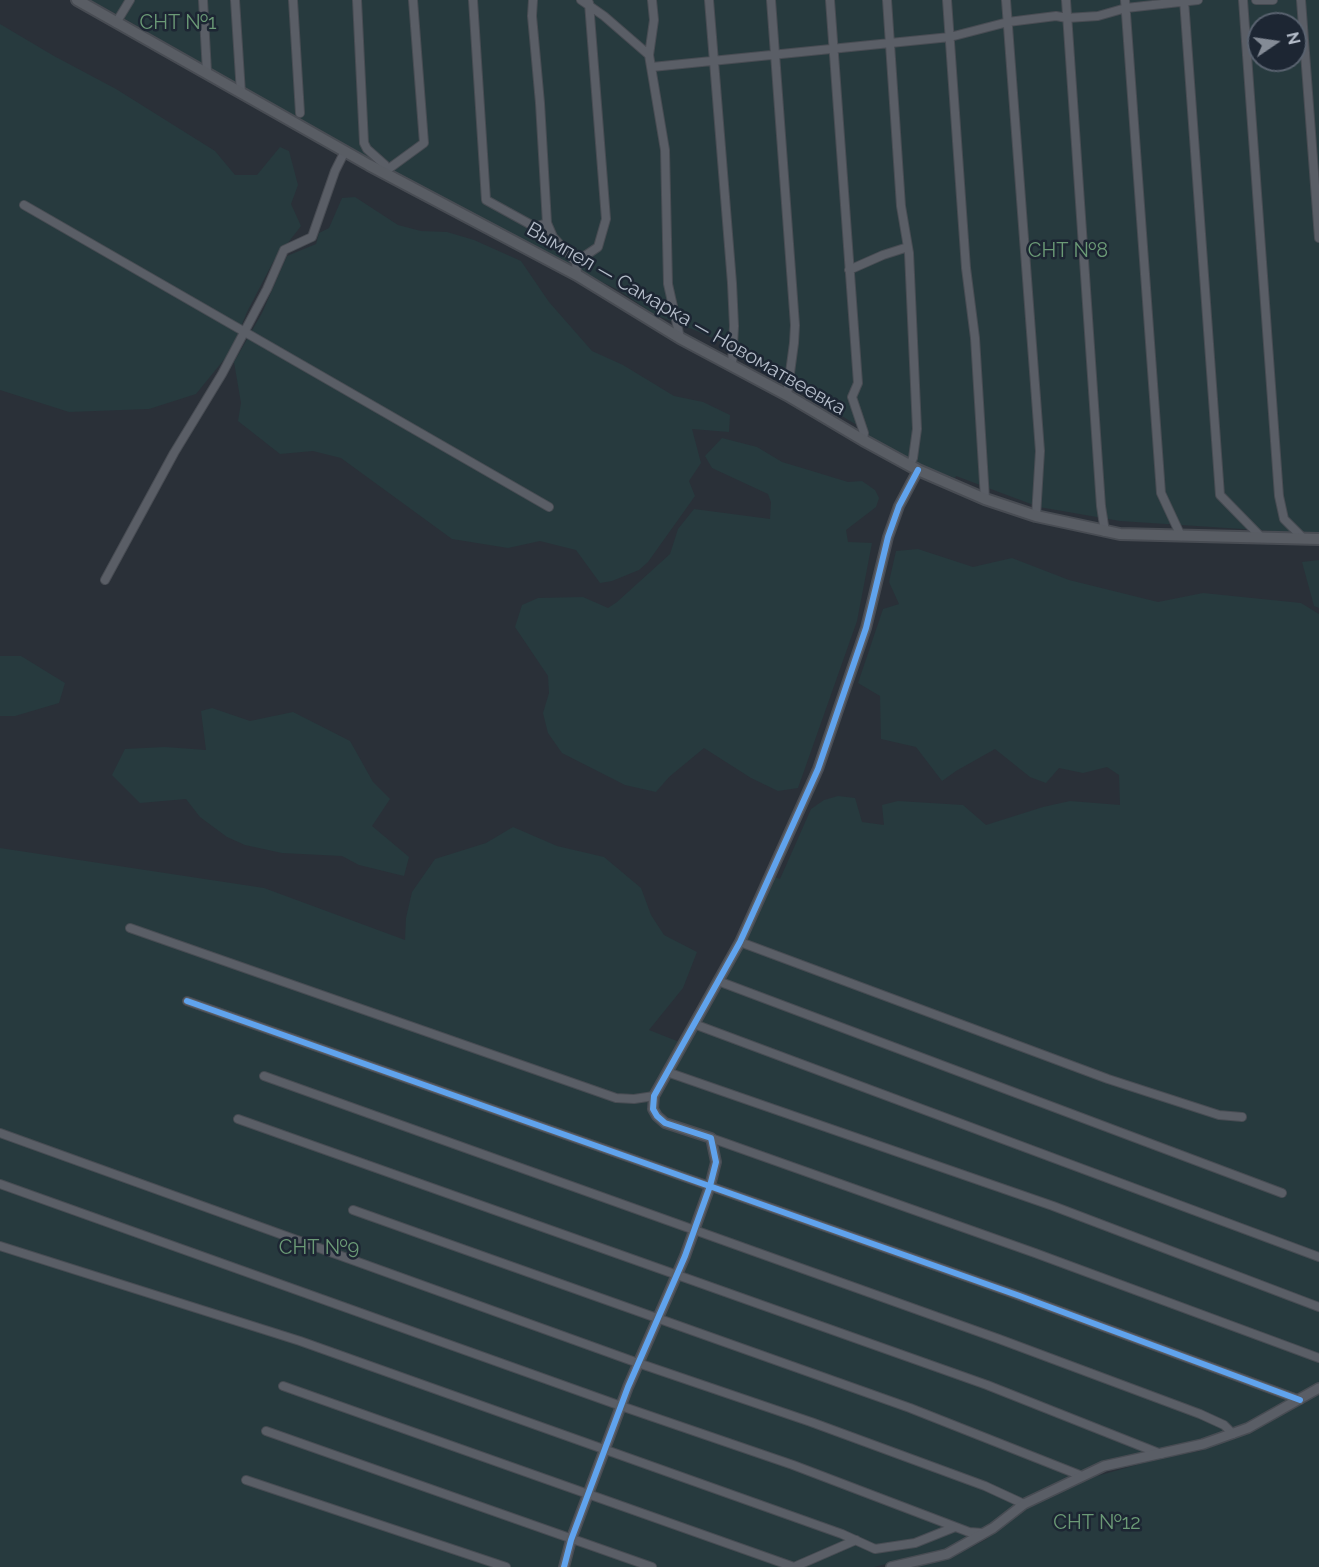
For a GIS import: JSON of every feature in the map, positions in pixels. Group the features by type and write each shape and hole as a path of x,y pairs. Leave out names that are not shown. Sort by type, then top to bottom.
{"main road":[{"name":"Вымпел — Самарка — Новоматвеевка","path":"77,0 345,151 577,275 680,338 787,395 863,441 914,468 985,499 1036,516 1106,532 1319,539"}],"street":[{"path":"116,23 130,0"},
{"path":"203,0 207,72"},
{"path":"236,0 241,93"},
{"path":"293,0 300,113"},
{"path":"357,0 364,143 367,149 385,165 386,172 424,143 414,0"},
{"path":"473,0 486,200 535,227 547,223"},
{"path":"533,0 532,16 547,223 553,237 576,262 577,275"},
{"path":"581,0 589,3 649,55"},
{"path":"652,0 654,20 649,55 665,150 668,284 680,338"},
{"path":"709,0 732,284 734,326 732,365"},
{"path":"771,0 795,325 795,343 787,395"},
{"path":"830,0 858,383 852,397 864,433 863,441"},
{"path":"887,0 901,206 908,247 918,429 913,458 914,468 888,537 866,628 818,769 740,942 654,1096 654,1109 657,1116 665,1123 1035,1252 1319,1358"},
{"path":"947,0 966,268 975,338 985,499"},
{"path":"1006,0 1040,451 1036,516"},
{"path":"1066,0 1100,494 1106,532"},
{"path":"651,67 950,37 1008,22 1056,16 1067,18 1098,16 1125,4 1198,0"},
{"path":"1243,0 1279,496 1284,519 1304,539"},
{"path":"1256,0 1273,0"},
{"path":"1301,0 1319,238"},
{"path":"1184,1 1220,495 1262,538"},
{"path":"576,262 598,247 606,219 589,3"},
{"path":"1125,4 1161,493 1181,536"},
{"path":"105,580 174,453 222,374 284,250 312,237 335,171 345,151"},
{"path":"24,205 549,507"},
{"path":"849,270 908,247"},
{"path":"130,928 616,1098 634,1099 654,1096"},
{"path":"740,942 1108,1079 1219,1115 1242,1117"},
{"path":"718,981 1282,1193"},
{"path":"187,1001 1017,1295 1300,1400"},
{"path":"694,1024 1319,1257"},
{"path":"667,1072 1053,1206 1319,1307"},
{"path":"264,1077 999,1339 1178,1406 1224,1425 1233,1434"},
{"path":"238,1119 987,1385 1161,1454"},
{"path":"0,1133 638,1363 833,1430 985,1486 1024,1504"},
{"path":"564,1567 621,1406 677,1275 710,1186 716,1162 711,1138"},
{"path":"0,1184 621,1406 793,1465 969,1532 984,1533"},
{"path":"353,1209 910,1408 1082,1476"},
{"path":"0,1246 300,1341 856,1540 875,1549 915,1543 955,1527"},
{"path":"283,1386 794,1567 856,1540"},
{"path":"891,1567 943,1555 984,1533 1024,1504 1082,1476 1114,1463 1161,1454 1233,1434 1262,1422 1319,1388"},
{"path":"266,1431 652,1567"},
{"path":"246,1480 506,1567"}],"green space":[{"name":"СНТ №1","path":"90,0 200,0 205,65 118,15"},
{"name":"СНТ №8","path":"205,0 1319,0 1319,534 1120,521 1039,507 900,458 874,441 869,432 785,383 734,348 655,315 620,291 401,178 399,174 245,91 211,69"},
{"path":"0,24 116,89 215,151 235,175 257,175 280,147 289,151 298,185 291,204 301,226 273,262 247,312 231,351 196,394 149,409 69,412 0,390"},
{"path":"355,197 398,225 421,231 447,232 474,240 521,261 549,302 592,351 623,365 674,396 703,402 730,415 729,432 692,429 701,463 689,481 695,496 648,562 639,570 612,581 600,583 576,550 540,541 508,548 452,539 341,458 313,451 280,454 238,421 241,403 234,362 262,313 287,256 316,244 319,233 329,228 342,198"},
{"path":"722,438 757,447 782,462 848,482 862,481 875,490 879,498 876,507 846,530 848,542 872,543 857,621 798,788 778,791 751,778 704,748 669,777 656,792 625,785 562,753 548,733 543,713 549,693 548,676 515,627 522,605 538,598 583,597 608,608 670,554 678,529 694,509 770,519 771,502 768,494 712,468 705,456"},
{"name":"СНТ №9","path":"918,549 973,567 1012,558 1069,580 1158,602 1203,593 1301,603 1319,614 1319,1385 1245,1426 1198,1442 1107,1462 1015,1505 988,1527 952,1548 874,1567 0,1567 0,848 264,888 405,940 406,918 412,892 435,859 486,843 513,827 557,846 604,857 641,888 651,915 664,935 697,952 683,988 649,1030 687,1045 775,877 780,879 811,809 824,800 838,796 855,798 862,822 884,825 882,805 898,801 963,805 986,825 1070,801 1120,805 1119,775 1107,767 1083,773 1059,768 1046,783 1030,777 995,749 942,781 916,747 881,739 880,696 858,683 883,609 899,604 889,582 896,551"},
{"path":"1319,560 1319,608 1314,606 1302,562"},
{"path":"0,656 21,656 65,683 59,703 15,716 0,716"},
{"path":"212,708 250,721 293,712 350,741 373,782 390,799 372,826 409,857 404,876 359,865 342,856 282,853 245,845 227,837 200,817 186,799 140,803 112,775 125,749 165,747 206,750 201,711"},
{"name":"СНТ №12","path":"1319,1394 1319,1567 911,1567 954,1556 985,1540 1029,1507 1090,1478 1161,1458 1200,1451 1245,1434"}],"cycle path":[{"path":"564,1567 571,1540 628,1387 685,1256 710,1186 716,1162 711,1138 665,1123 653,1109 654,1096 740,942 818,769 866,628 888,537 899,506 918,470"},
{"path":"187,1001 1017,1295 1300,1400"}]}
